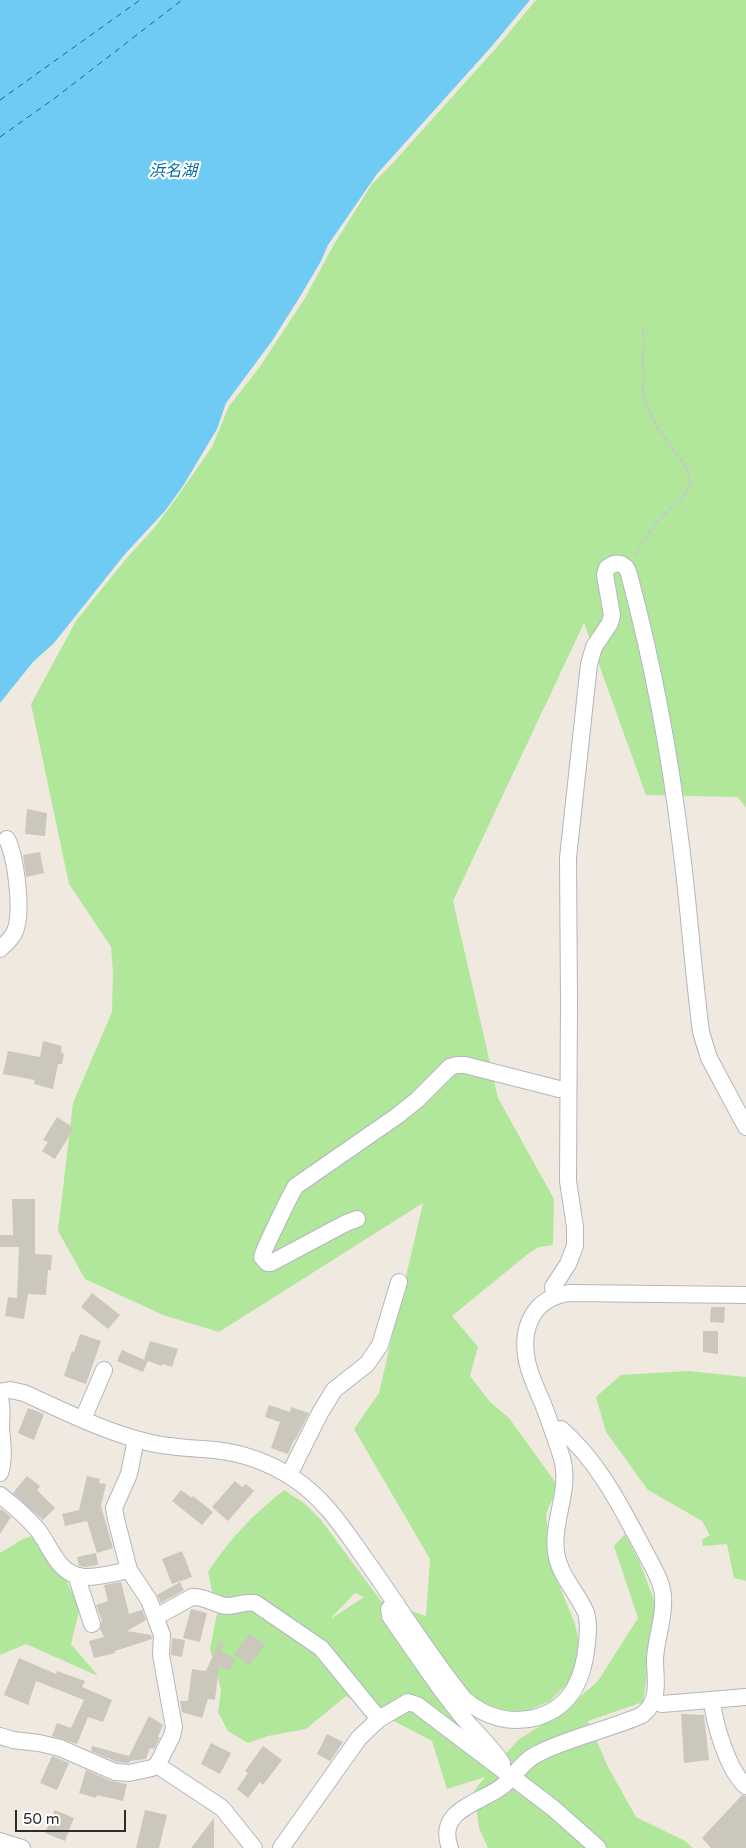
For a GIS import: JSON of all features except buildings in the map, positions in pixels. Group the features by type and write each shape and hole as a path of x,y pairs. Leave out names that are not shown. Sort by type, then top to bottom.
{"street":[{"path":"555,1296 553,1287 572,1256 576,1237 568,1181 567,872 570,829 591,656 594,647 610,623 612,615 606,571 607,568 614,564 622,564 627,568 653,670 682,848 701,1032 706,1052 715,1071 746,1127"},
{"path":"0,949 13,936 17,924 18,896 11,849 7,839"},
{"path":"357,1219 271,1263 264,1261 262,1257 277,1227 288,1197 296,1186 402,1112 450,1067 464,1065 559,1089 568,1089"},
{"path":"289,1476 320,1413 334,1390 366,1364 380,1345 399,1282"},
{"path":"0,1392 10,1390 24,1393 83,1419 136,1439 163,1446 217,1450 237,1454 256,1460 289,1476 309,1490 337,1519 460,1694 473,1707 484,1713 507,1720 529,1719 549,1712 567,1698 580,1680 584,1670 588,1627 585,1611 564,1578 556,1554 556,1528 564,1489 565,1473 553,1432 529,1370 525,1343 528,1327 534,1312 540,1305 555,1296 570,1293 746,1295"},
{"path":"83,1419 104,1370"},
{"path":"0,1399 2,1406 1,1425 4,1462 0,1473"},
{"path":"450,1848 447,1833 452,1818 457,1813 500,1788 512,1777 518,1768 536,1755 642,1715 654,1700 656,1689 656,1648 664,1604 661,1585 608,1484 573,1440 561,1429 553,1432"},
{"path":"0,1736 60,1748 108,1769 122,1773 136,1772 157,1765 172,1736 174,1727 161,1655 162,1635 149,1600 129,1570 114,1508 127,1479 136,1439"},
{"path":"0,1495 38,1530 56,1562 80,1576 87,1577 129,1570"},
{"path":"80,1576 78,1581 92,1624"},
{"path":"156,1617 192,1597 199,1597 228,1606 250,1602 255,1603 320,1648 379,1719"},
{"path":"396,1603 389,1609 390,1616 449,1701 466,1722 493,1749 512,1777"},
{"path":"654,1700 662,1704 746,1697"},
{"path":"712,1700 712,1709 727,1758 733,1771 746,1786"},
{"path":"281,1848 359,1738 379,1719 404,1704 413,1702 553,1808 598,1848"},
{"path":"157,1765 222,1808 254,1848"},
{"path":"0,1841 22,1848"}],"path":[{"path":"627,568 656,523 684,495 690,484 687,468 655,424 642,397 643,328"}],"green space":[{"path":"536,0 746,0 746,808 738,797 646,795 584,623 453,901 498,1098 554,1199 553,1245 539,1247 529,1253 452,1316 478,1347 470,1376 490,1402 509,1418 558,1486 546,1514 552,1568 575,1624 581,1650 578,1673 550,1701 515,1716 464,1701 495,1766 518,1740 564,1711 598,1681 638,1618 614,1546 625,1534 640,1563 657,1608 643,1702 588,1721 608,1767 636,1817 685,1841 693,1848 488,1848 479,1828 474,1791 485,1777 447,1789 432,1741 346,1696 306,1729 268,1736 248,1743 228,1731 218,1712 221,1690 210,1649 217,1614 208,1572 225,1548 243,1528 284,1490 304,1503 321,1520 381,1601 426,1616 430,1559 354,1429 379,1393 423,1203 219,1332 163,1315 85,1279 58,1231 73,1103 112,1012 113,972 111,947 69,884 31,704 76,621 126,559 155,527 212,447 229,406 259,368 305,298 333,246 372,184 497,47","holes":["355,1593 364,1597 332,1618"]},
{"path":"688,1371 746,1377 746,1581 734,1578 727,1544 703,1546 702,1540 710,1535 702,1521 648,1490 606,1432 596,1397 621,1375"},
{"path":"35,1535 44,1539 80,1607 71,1644 98,1676 26,1644 0,1655 0,1553 23,1539"}],"water":[{"name":"浜名湖","path":"0,0 530,0 492,46 377,174 328,245 321,261 272,341 226,403 217,429 183,486 165,511 125,554 54,643 33,662 0,703"}],"ferry route":[{"path":"0,100 140,0"},
{"path":"0,137 55,98 182,0"}]}
